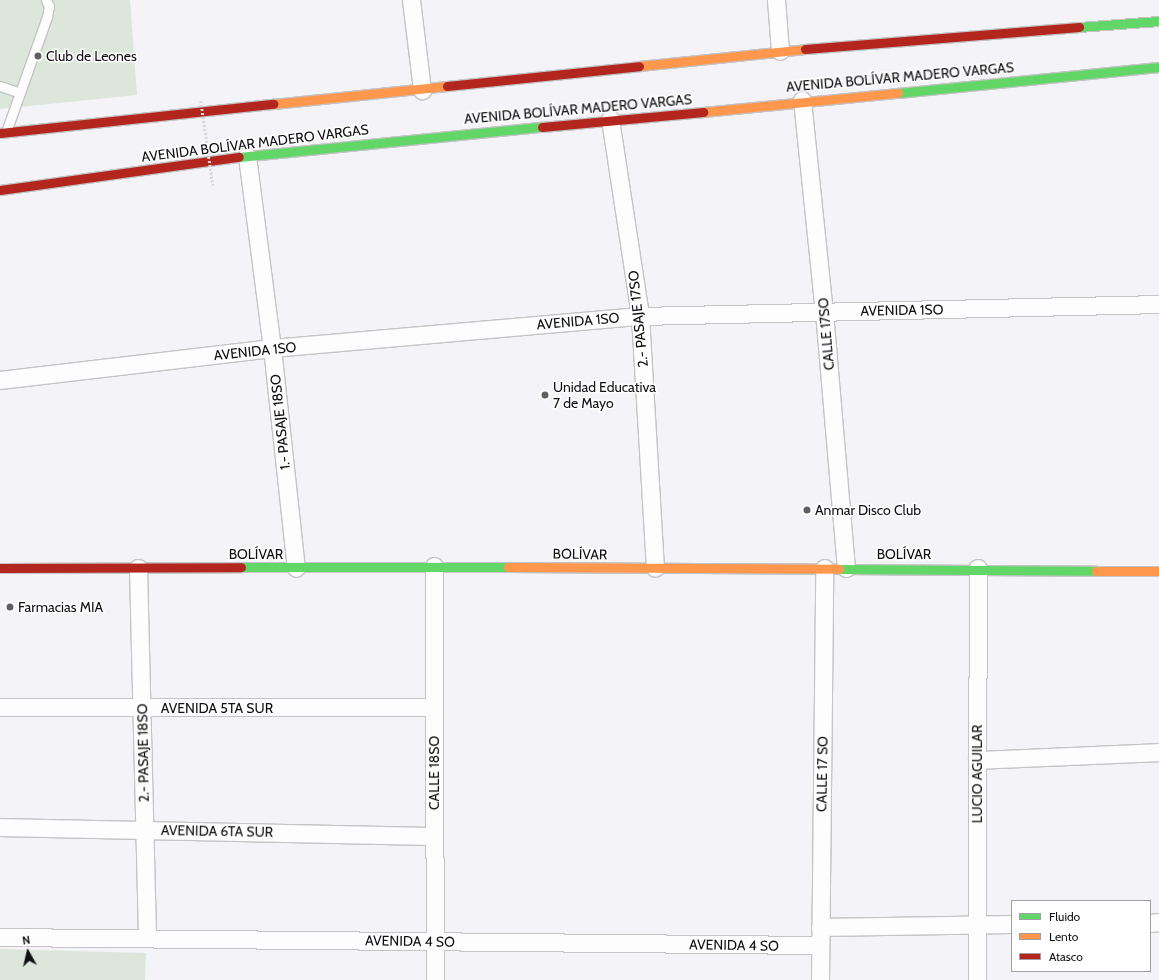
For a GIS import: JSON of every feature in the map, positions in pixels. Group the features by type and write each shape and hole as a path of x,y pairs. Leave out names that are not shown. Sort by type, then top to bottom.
{"main road":[{"path":"3,132 422,90 780,51 1159,21"},
{"name":"AVENIDA BOLÍVAR MADERO VARGAS","path":"0,190 247,156 610,119 714,111 802,100 1159,67"},
{"name":"BOLÍVAR","path":"0,568 296,568 434,566 978,568 1159,571"}],"street":[{"path":"411,0 422,90"},
{"path":"776,0 780,51"},
{"name":"CALLE 17SO","path":"802,100 824,312 846,568"},
{"name":"2.- PASAJE 17SO","path":"610,119 640,316 655,568"},
{"name":"1.- PASAJE 18SO","path":"247,156 272,348 296,568"},
{"name":"AVENIDA 1SO","path":"0,380 272,348 640,316 1159,304"},
{"name":"CALLE 18SO","path":"434,566 435,980"},
{"name":"2.- PASAJE 18SO","path":"138,568 147,938"},
{"name":"CALLE 17 SO","path":"820,980 824,568"},
{"name":"LUCIO AGUILAR","path":"977,980 978,568"},
{"name":"AVENIDA 5TA SUR","path":"0,707 142,709 434,707"},
{"path":"977,760 1159,752"},
{"name":"AVENIDA 6TA SUR","path":"0,827 434,836"},
{"path":"820,927 1011,924"},
{"name":"AVENIDA 4 SO","path":"0,936 820,945"}],"lane":[{"path":"3,132 20,93 47,17 49,6 46,0"},
{"path":"0,86 20,93"}],"path":[{"path":"201,101 212,185"}],"shaded area":[{"path":"0,0 130,0 137,95 0,109"},
{"path":"0,949 146,953 145,980 0,980"}],"traffic: fast":[{"path":"1079,27 1159,21"},
{"path":"898,93 1159,67"},
{"path":"239,157 542,127"},
{"path":"241,567 508,567"},
{"path":"839,569 1096,571"}],"traffic: slow":[{"path":"639,66 805,49"},
{"path":"273,104 447,86"},
{"path":"703,112 898,93"},
{"path":"508,567 839,569"},
{"path":"1096,571 1159,571"}],"traffic: jam":[{"path":"805,49 1079,27"},
{"path":"447,86 639,66"},
{"path":"0,133 273,104"},
{"path":"542,127 703,112"},
{"path":"0,190 239,157"},
{"path":"0,568 241,567"}],"place":[{"name":"Club de Leones","path":"38,56"},
{"name":"Unidad Educativa 7 de Mayo","path":"545,395"},
{"name":"Anmar Disco Club","path":"807,510"},
{"name":"Farmacias MIA","path":"10,607"}]}
